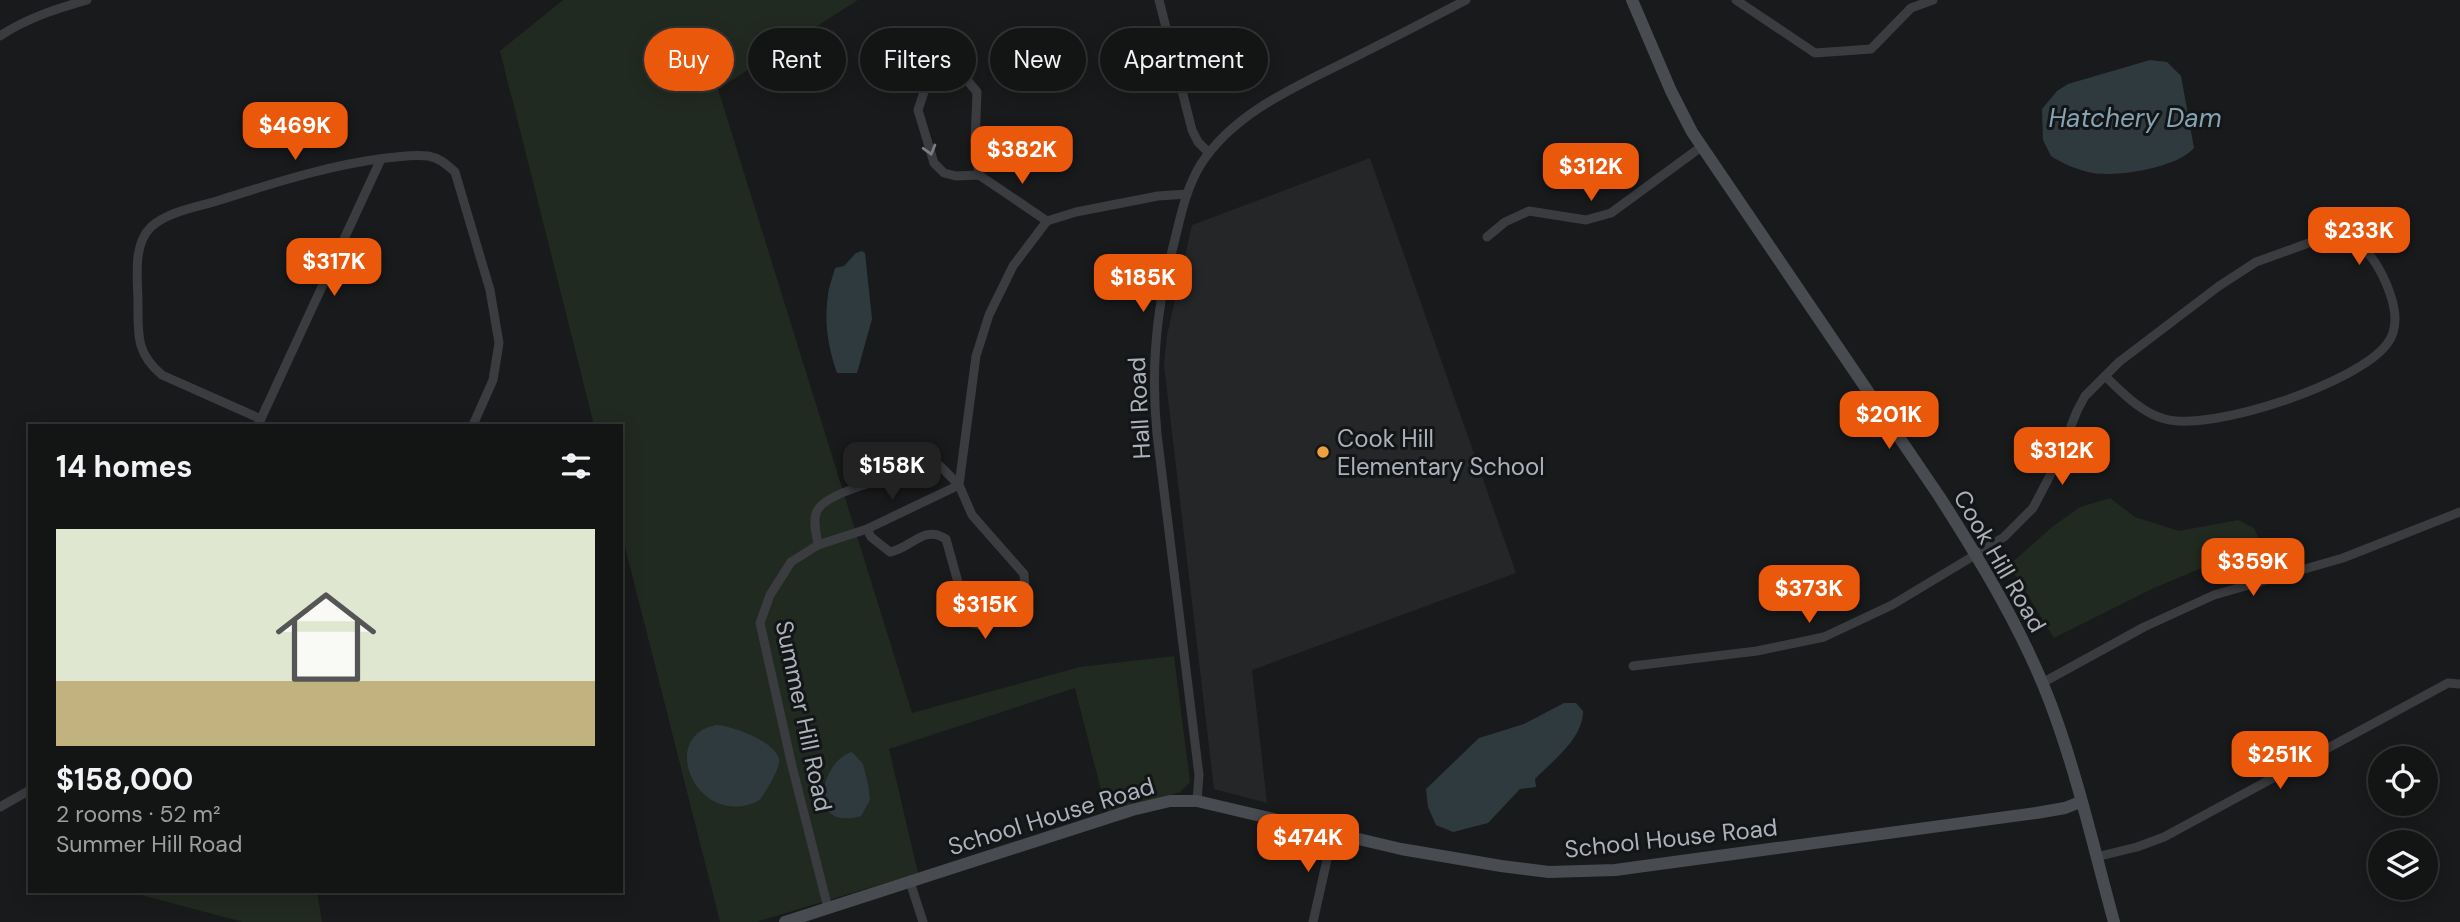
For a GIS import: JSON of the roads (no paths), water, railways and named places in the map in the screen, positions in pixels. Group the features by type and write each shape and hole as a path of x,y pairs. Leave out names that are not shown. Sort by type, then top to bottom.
{"street":[{"path":"0,36 17,24 87,0"},
{"path":"1159,0 1192,130 1198,142 1209,153"},
{"name":"Hall Road","path":"1197,801 1199,775 1153,383 1157,318 1187,194 1195,173 1209,153 1234,128 1272,100 1466,0"},
{"name":"Cook Hill Road","path":"1632,0 1680,110 1701,146 1922,469 1975,555 2042,683 2060,730 2114,922"},
{"path":"1736,0 1815,53 1871,49 1911,8 1933,0"},
{"path":"979,175 975,142 977,92 967,80 951,79 925,89 918,110 934,163 944,173 956,176 979,175 1048,221"},
{"path":"1487,237 1504,222 1530,211 1586,220 1611,213 1701,146"},
{"path":"381,159 259,422 162,375 149,365 141,349 138,331 138,259 141,242 151,227 169,216 282,181 354,163 381,159 413,155 430,156 445,162 455,172 491,290 499,343 492,380 473,424"},
{"path":"959,485 976,356 989,315 1013,266 1048,221 1068,214 1145,199 1177,193 1187,194"},
{"path":"1633,666 1757,651 1824,637 1892,605 2004,537 2033,508 2056,464 2085,396 2105,376 2126,356 2256,262 2317,240 2338,237 2359,245 2378,267 2393,299 2396,323 2388,343 2369,361 2324,387 2269,406 2190,422 2165,419 2148,412 2105,376"},
{"path":"818,545 815,522 817,511 827,501 882,479 940,466 959,485 972,515 1024,574 1025,592 1012,608 985,627 972,623 966,611 946,539 938,533 926,534 901,550 890,552 881,546 867,529"},
{"name":"Summer Hill Road","path":"828,908 760,623 770,595 791,562 818,545 867,529 959,485"},
{"path":"2042,683 2144,627 2202,600 2343,558 2460,512"},
{"path":"2096,857 2164,837 2448,683 2460,684"},
{"path":"0,807 28,791"},
{"name":"School House Road","path":"785,922 1132,810 1170,801 1197,801 1401,849 1501,866 1587,873 2015,816 2065,808 2080,802"},
{"path":"1312,922 1333,833"},
{"path":"910,882 923,922"}],"water":[{"name":"Hatchery Dam","path":"2150,60 2167,62 2181,76 2194,148 2186,155 2161,166 2117,174 2088,172 2051,156 2043,140 2042,109 2057,91 2068,84"},
{"path":"856,253 865,253 872,319 857,373 837,373 831,354 826,315 829,291 835,268 844,266"},
{"path":"1564,703 1576,703 1583,711 1582,721 1573,740 1535,779 1536,787 1520,789 1488,823 1453,832 1436,825 1428,807 1426,789 1479,738 1524,724"},
{"path":"716,725 752,736 776,752 779,759 778,768 760,800 738,806 719,804 704,794 693,779 687,763 689,747 698,733"},
{"path":"852,752 863,764 870,800 861,816 843,818 831,814 825,805 824,793 832,768 841,758"}],"place":[{"name":"Cook Hill Elementary School","path":"1323,452"}]}
